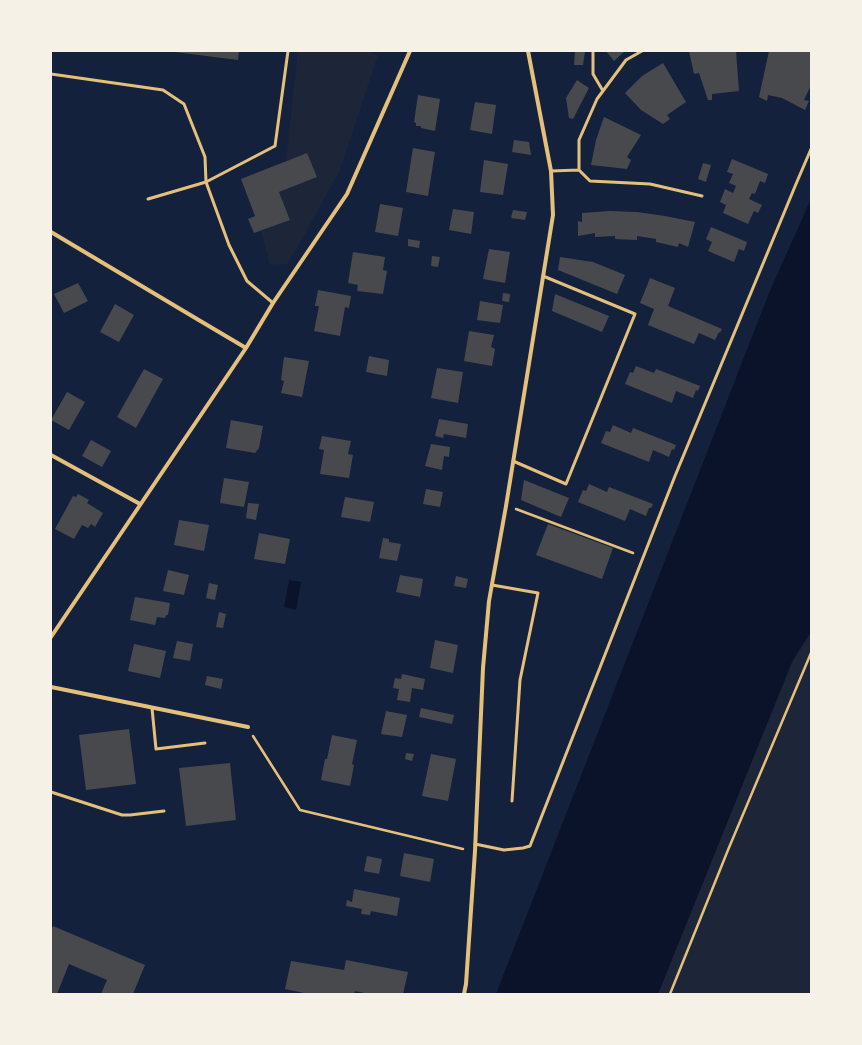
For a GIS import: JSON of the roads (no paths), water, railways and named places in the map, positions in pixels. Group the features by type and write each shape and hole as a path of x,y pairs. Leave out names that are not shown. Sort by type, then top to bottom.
{"street":[{"path":"51,637 246,348 273,303 347,194 410,51"},
{"path":"464,994 466,984 475,844 483,668 489,601 506,506 553,215 551,171 528,51"},
{"path":"51,232 246,348"},
{"path":"51,454 140,504"},
{"path":"51,687 248,727"}],"lane":[{"path":"148,200 206,182 276,146 288,51"},
{"path":"593,51 593,74 603,91"},
{"path":"642,51 626,60 597,99 579,140 579,170 590,181 650,184 702,196"},
{"path":"51,74 163,90 184,104 205,157 206,182 229,245 247,281 273,303"},
{"path":"475,844 504,850 530,846 678,468 811,149"},
{"path":"551,171 579,170"},
{"path":"513,461 566,484 635,314 543,276"},
{"path":"492,585 538,593 520,680 512,801"},
{"path":"152,708 156,749 205,743"},
{"path":"51,792 122,814 130,815 164,811"}]}
